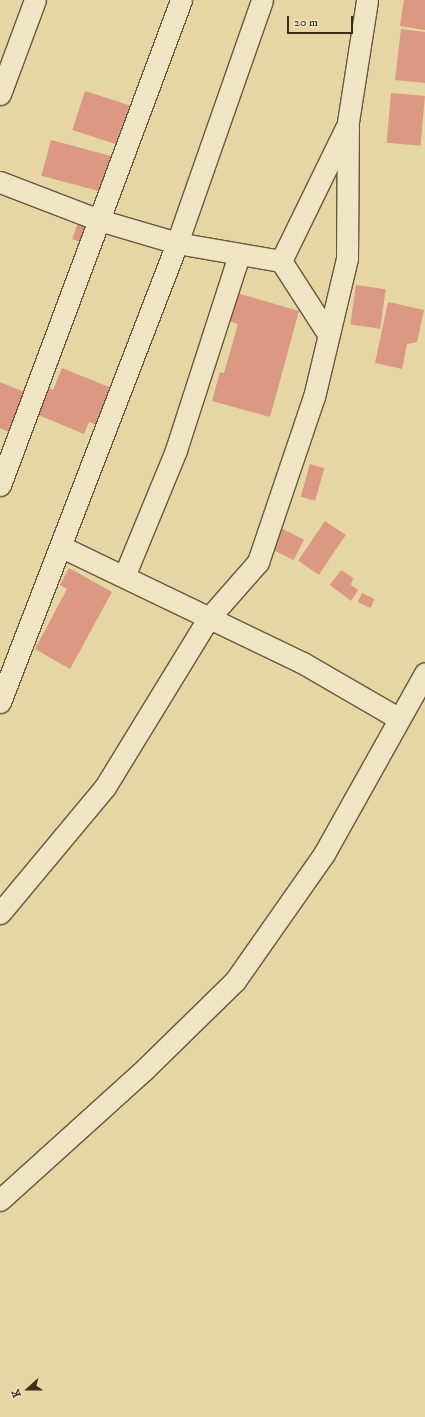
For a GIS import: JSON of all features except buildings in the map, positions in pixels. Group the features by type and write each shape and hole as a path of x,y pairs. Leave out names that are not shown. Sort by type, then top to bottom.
{"street":[{"path":"0,94 35,0"},
{"path":"0,485 181,0"},
{"path":"0,702 62,547 177,243 262,0"},
{"path":"0,913 105,787 208,619 258,562 314,397 346,258 348,122 367,0"},
{"path":"281,261 348,122"},
{"path":"0,182 98,220 177,243 239,255 281,261 328,334"},
{"path":"125,574 176,450 239,255"},
{"path":"62,547 125,574 208,619 303,663 398,718"},
{"path":"0,1200 145,1068 235,981 324,854 398,718 425,673"}]}
